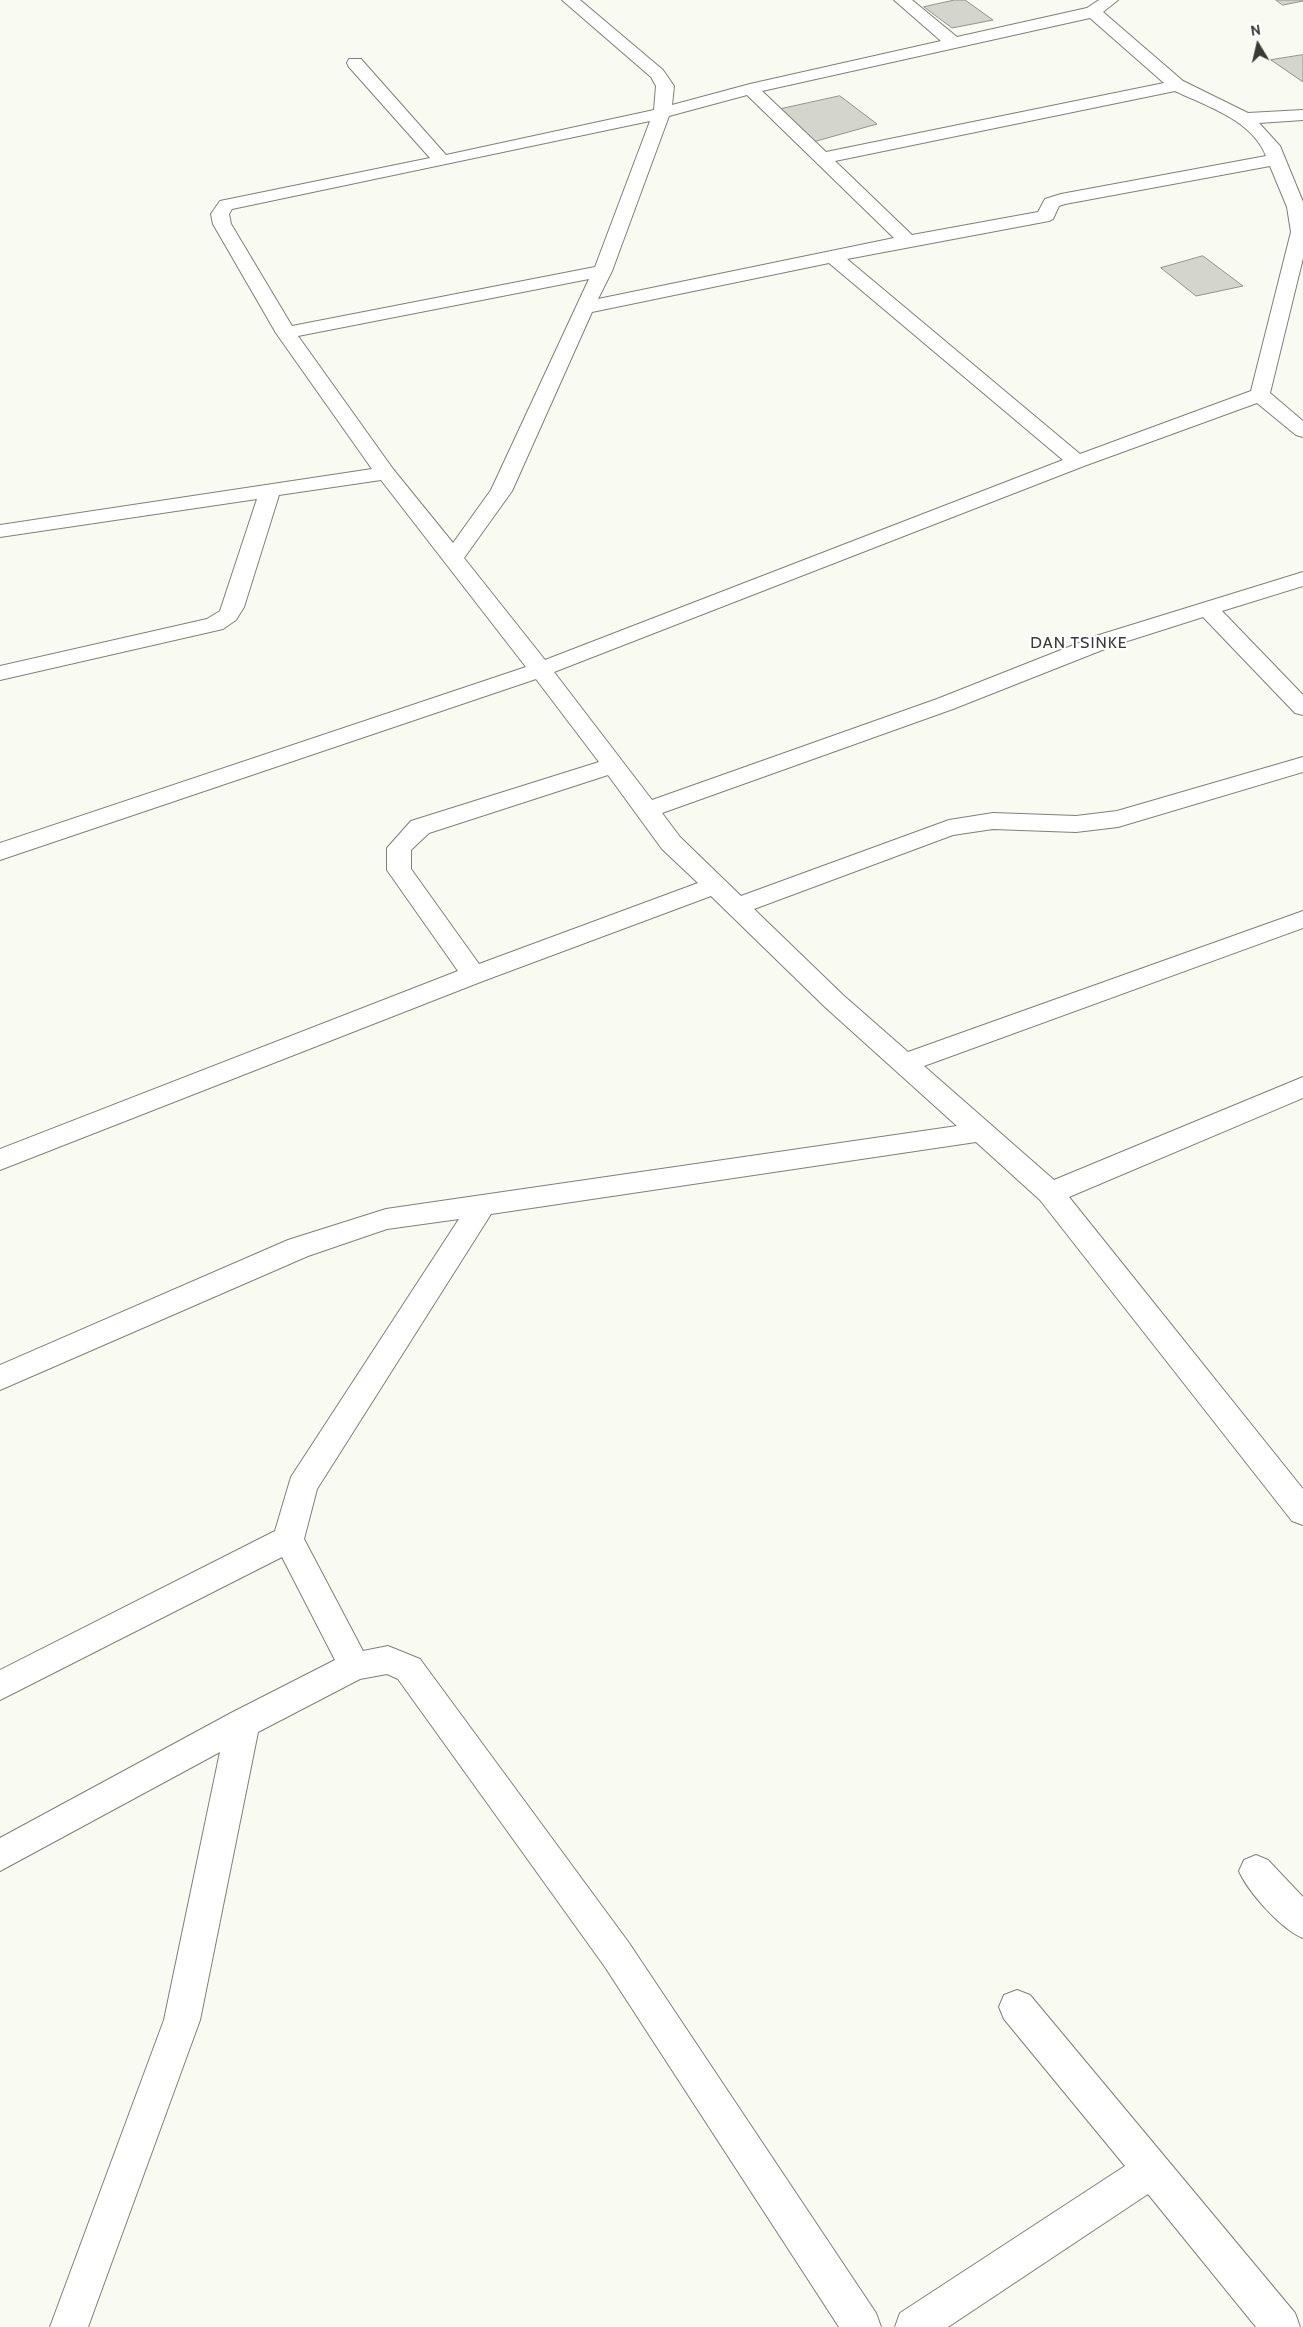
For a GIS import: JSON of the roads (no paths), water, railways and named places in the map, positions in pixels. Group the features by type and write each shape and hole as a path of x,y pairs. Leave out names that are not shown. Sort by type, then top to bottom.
{"street":[{"path":"453,558 501,492 584,308 603,271 662,113 665,86 658,74 570,0"},
{"path":"902,0 954,43"},
{"path":"1110,0 1093,12 750,89 662,113 442,161 226,205 220,214 222,224 286,333 386,473 614,765 671,842 834,1001 1050,1193 1303,1512"},
{"path":"1093,12 1177,85 1245,118 1271,146 1296,207 1300,232 1260,395"},
{"path":"355,63 442,161"},
{"path":"823,158 1177,85"},
{"path":"750,89 908,241"},
{"path":"1245,118 1303,115"},
{"path":"584,308 908,241 1042,217 1047,215 1051,203 1061,199 1276,160"},
{"path":"833,257 1077,462"},
{"path":"286,333 603,271"},
{"path":"1260,395 1303,431"},
{"path":"0,852 540,670 1077,462 1260,395"},
{"path":"0,531 386,473"},
{"path":"0,673 215,624 228,615 233,607 270,490"},
{"path":"647,810 945,704 1107,640 1303,579"},
{"path":"1208,610 1303,708"},
{"path":"736,907 948,828 993,821 1076,824 1118,819 1303,764"},
{"path":"474,975 399,870 399,848 420,827 614,765"},
{"path":"0,1160 474,975 714,886"},
{"path":"903,1064 1303,919"},
{"path":"1050,1193 1303,1087"},
{"path":"0,1378 298,1248 386,1219 980,1132"},
{"path":"356,1666 288,1539 302,1486 484,1204"},
{"path":"0,1686 288,1539"},
{"path":"0,1855 243,1723 356,1666 388,1660 409,1668 616,1955 862,2327"},
{"path":"69,2327 182,2020 243,1723"},
{"path":"1256,1871 1303,1922"},
{"path":"1017,2007 1281,2327"},
{"path":"914,2327 1152,2170"}],"district":[{"name":"DAN TSINKE","path":"1079,643"}]}
